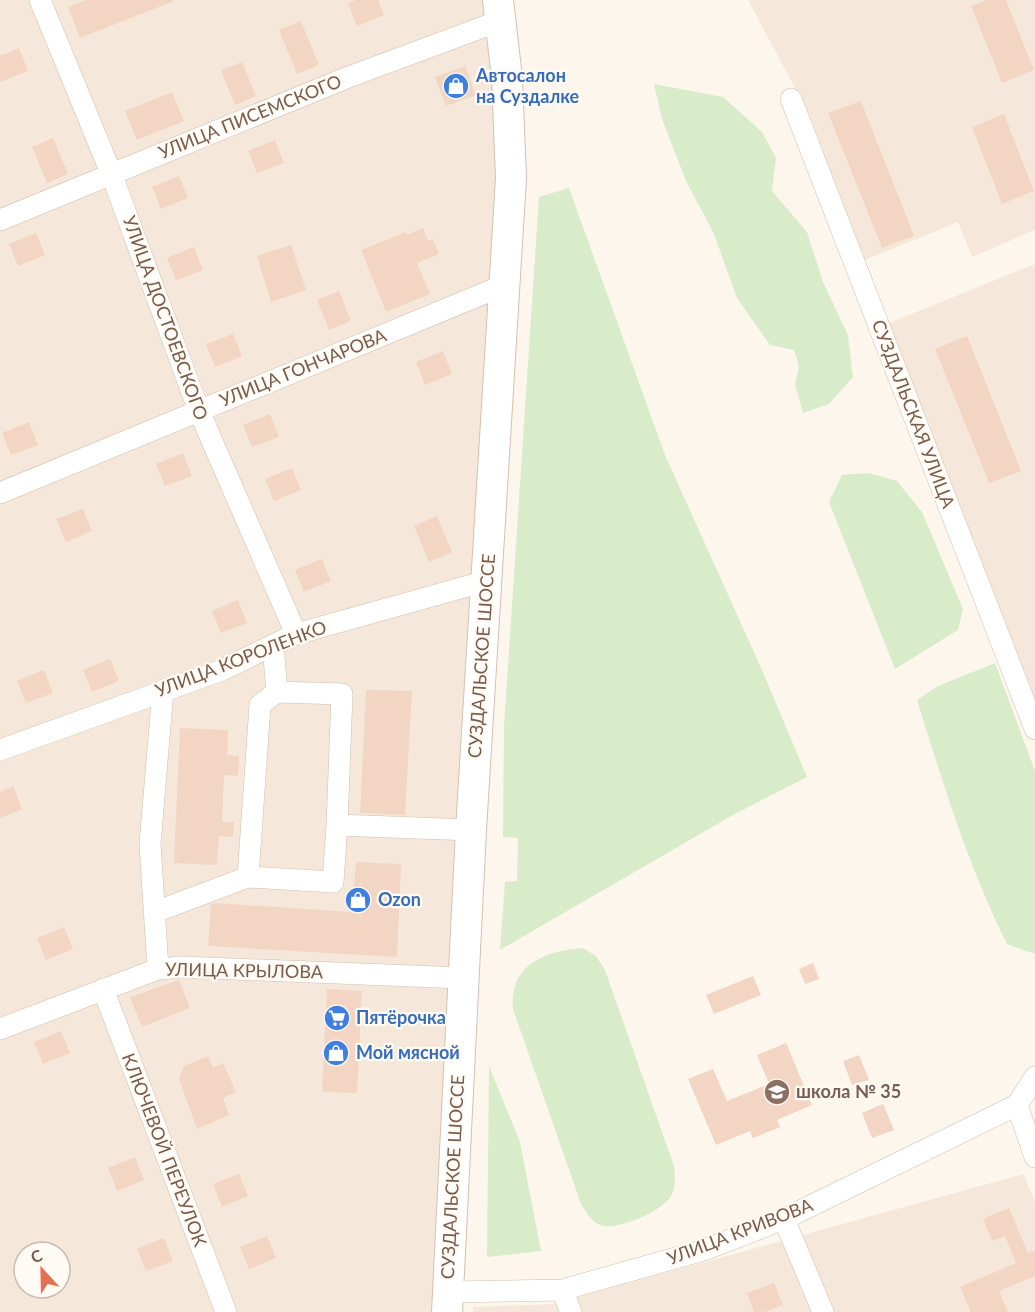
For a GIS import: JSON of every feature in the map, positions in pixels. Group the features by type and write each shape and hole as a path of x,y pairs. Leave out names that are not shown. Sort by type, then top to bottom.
{"main road":[{"name":"СУЗДАЛЬСКОЕ ШОССЕ","path":"447,1302 471,830 507,284 511,178 500,10"}],"street":[{"name":"УЛИЦА ДОСТОЕВСКОГО","path":"40,0 111,173 199,411 296,634"},
{"name":"УЛИЦА ПИСЕМСКОГО","path":"0,220 443,40 500,10"},
{"name":"СУЗДАЛЬСКАЯ УЛИЦА","path":"791,99 1035,729"},
{"name":"УЛИЦА ГОНЧАРОВА","path":"0,493 507,284"},
{"name":"УЛИЦА КОРОЛЕНКО","path":"0,750 222,670 296,634 486,581"},
{"path":"273,646 277,692"},
{"path":"158,969 150,844 163,690"},
{"path":"155,912 248,877 333,882 342,694 277,692 260,705 248,877"},
{"path":"337,825 471,830"},
{"name":"УЛИЦА КРЫЛОВА","path":"0,1029 158,969 182,967 463,978"},
{"name":"КЛЮЧЕВОЙ ПЕРЕУЛОК","path":"103,988 226,1312"},
{"path":"1035,1077 1017,1105 1035,1157"},
{"name":"УЛИЦА КРИВОВА","path":"447,1302 562,1290 704,1250 784,1219 1017,1105"},
{"path":"784,1219 823,1312"},
{"path":"562,1290 571,1312"}],"shaded area":[{"path":"0,0 492,0 503,43 443,1312 0,1312"},
{"path":"748,0 1035,0 1035,230 972,257 958,222 865,260 809,114"},
{"path":"1035,264 1035,704 889,323"},
{"path":"1023,1174 1035,1201 1035,1312 473,1312 473,1307 553,1304"}],"green space":[{"path":"654,84 723,97 762,132 776,158 772,191 807,232 823,282 848,335 853,377 829,404 803,413 795,384 799,366 794,350 770,345 737,298 714,234 686,181 662,119"},
{"path":"569,188 665,455 762,670 807,777 733,815 500,950 505,882 517,881 518,838 503,837 504,726 539,197"},
{"path":"868,473 897,481 922,512 963,609 958,630 895,669 829,502 842,475"},
{"path":"995,663 1035,771 1035,954 1007,944 993,915 957,824 917,700 938,686"},
{"path":"583,948 596,956 605,970 674,1166 674,1187 668,1200 652,1212 621,1225 604,1226 596,1223 581,1204 513,1009 513,994 517,981 532,963 555,953"},
{"path":"489,1066 520,1142 541,1251 487,1257"}],"building":[{"path":"86,0 174,1 80,38 68,7"},
{"path":"356,0 378,0 384,15 357,26 348,3"},
{"path":"987,0 1006,0 1034,70 1002,83 971,6"},
{"path":"301,21 319,65 297,74 279,30"},
{"path":"19,48 28,71 0,82 0,56"},
{"path":"242,62 256,96 235,105 221,70"},
{"name":"Автосалон на Суздалке","path":"465,66 476,95 446,106 435,77"},
{"path":"172,92 184,121 137,140 125,111"},
{"path":"861,101 914,236 882,248 828,113"},
{"path":"1004,114 1034,191 1002,204 972,127"},
{"path":"53,138 68,174 47,183 32,147"},
{"path":"275,140 284,163 257,173 248,151"},
{"path":"179,176 188,198 161,209 152,187"},
{"path":"423,228 428,241 433,239 439,254 417,263 430,294 386,312 361,250 406,232 407,235"},
{"path":"36,233 45,255 18,266 9,244"},
{"path":"291,245 306,290 271,302 257,256"},
{"path":"194,247 203,270 176,280 167,258"},
{"path":"339,291 351,321 329,330 317,300"},
{"path":"233,334 242,356 215,367 206,344"},
{"path":"967,336 1021,471 989,483 935,349"},
{"path":"443,351 452,374 425,385 416,362"},
{"path":"270,414 279,437 252,447 243,425"},
{"path":"29,422 38,445 11,455 2,433"},
{"path":"183,453 192,476 165,486 156,464"},
{"path":"292,468 301,490 274,501 265,479"},
{"path":"83,509 92,531 66,542 56,519"},
{"path":"437,516 452,552 429,562 414,526"},
{"path":"322,559 331,581 304,592 295,570"},
{"path":"238,600 247,623 221,633 212,611"},
{"path":"110,659 119,681 92,692 83,670"},
{"path":"44,670 53,693 26,703 17,681"},
{"path":"366,690 412,691 405,815 360,813"},
{"path":"180,728 228,730 227,755 239,756 238,776 224,775 222,822 234,822 233,837 219,836 217,865 174,863"},
{"path":"13,786 22,809 0,818 0,792"},
{"path":"356,862 401,864 397,957 208,946 211,905 215,903 352,912"},
{"path":"64,927 73,949 46,960 37,938"},
{"path":"813,963 819,979 805,984 799,969"},
{"path":"753,976 761,995 714,1014 706,995"},
{"path":"179,980 190,1008 142,1027 130,997"},
{"path":"327,989 362,991 357,1093 322,1092"},
{"path":"61,1031 70,1053 43,1064 34,1042"},
{"name":"школа № 35","path":"786,1043 812,1105 777,1120 780,1127 753,1138 750,1131 716,1145 688,1079 713,1069 727,1101 769,1084 757,1055"},
{"path":"859,1055 869,1080 852,1085 843,1061"},
{"path":"208,1056 213,1068 223,1063 236,1092 223,1098 229,1115 197,1129 179,1079 184,1066"},
{"path":"883,1104 894,1130 872,1138 862,1113"},
{"path":"135,1157 144,1180 117,1191 108,1168"},
{"path":"239,1174 248,1196 222,1207 213,1184"},
{"path":"1009,1208 1028,1253 1035,1250 1035,1276 999,1291 1008,1312 971,1312 960,1287 1016,1263 1005,1236 992,1241 983,1219"},
{"path":"267,1236 276,1258 249,1269 240,1247"},
{"path":"164,1238 173,1261 146,1271 137,1249"},
{"path":"774,1283 783,1305 765,1312 754,1312 747,1293"}],"place":[{"name":"Автосалон на Суздалке","path":"456,86"},
{"name":"Ozon","path":"358,900"},
{"name":"Пятёрочка","path":"337,1018"},
{"name":"Мой мясной","path":"336,1053"},
{"name":"школа № 35","path":"777,1092"}]}
